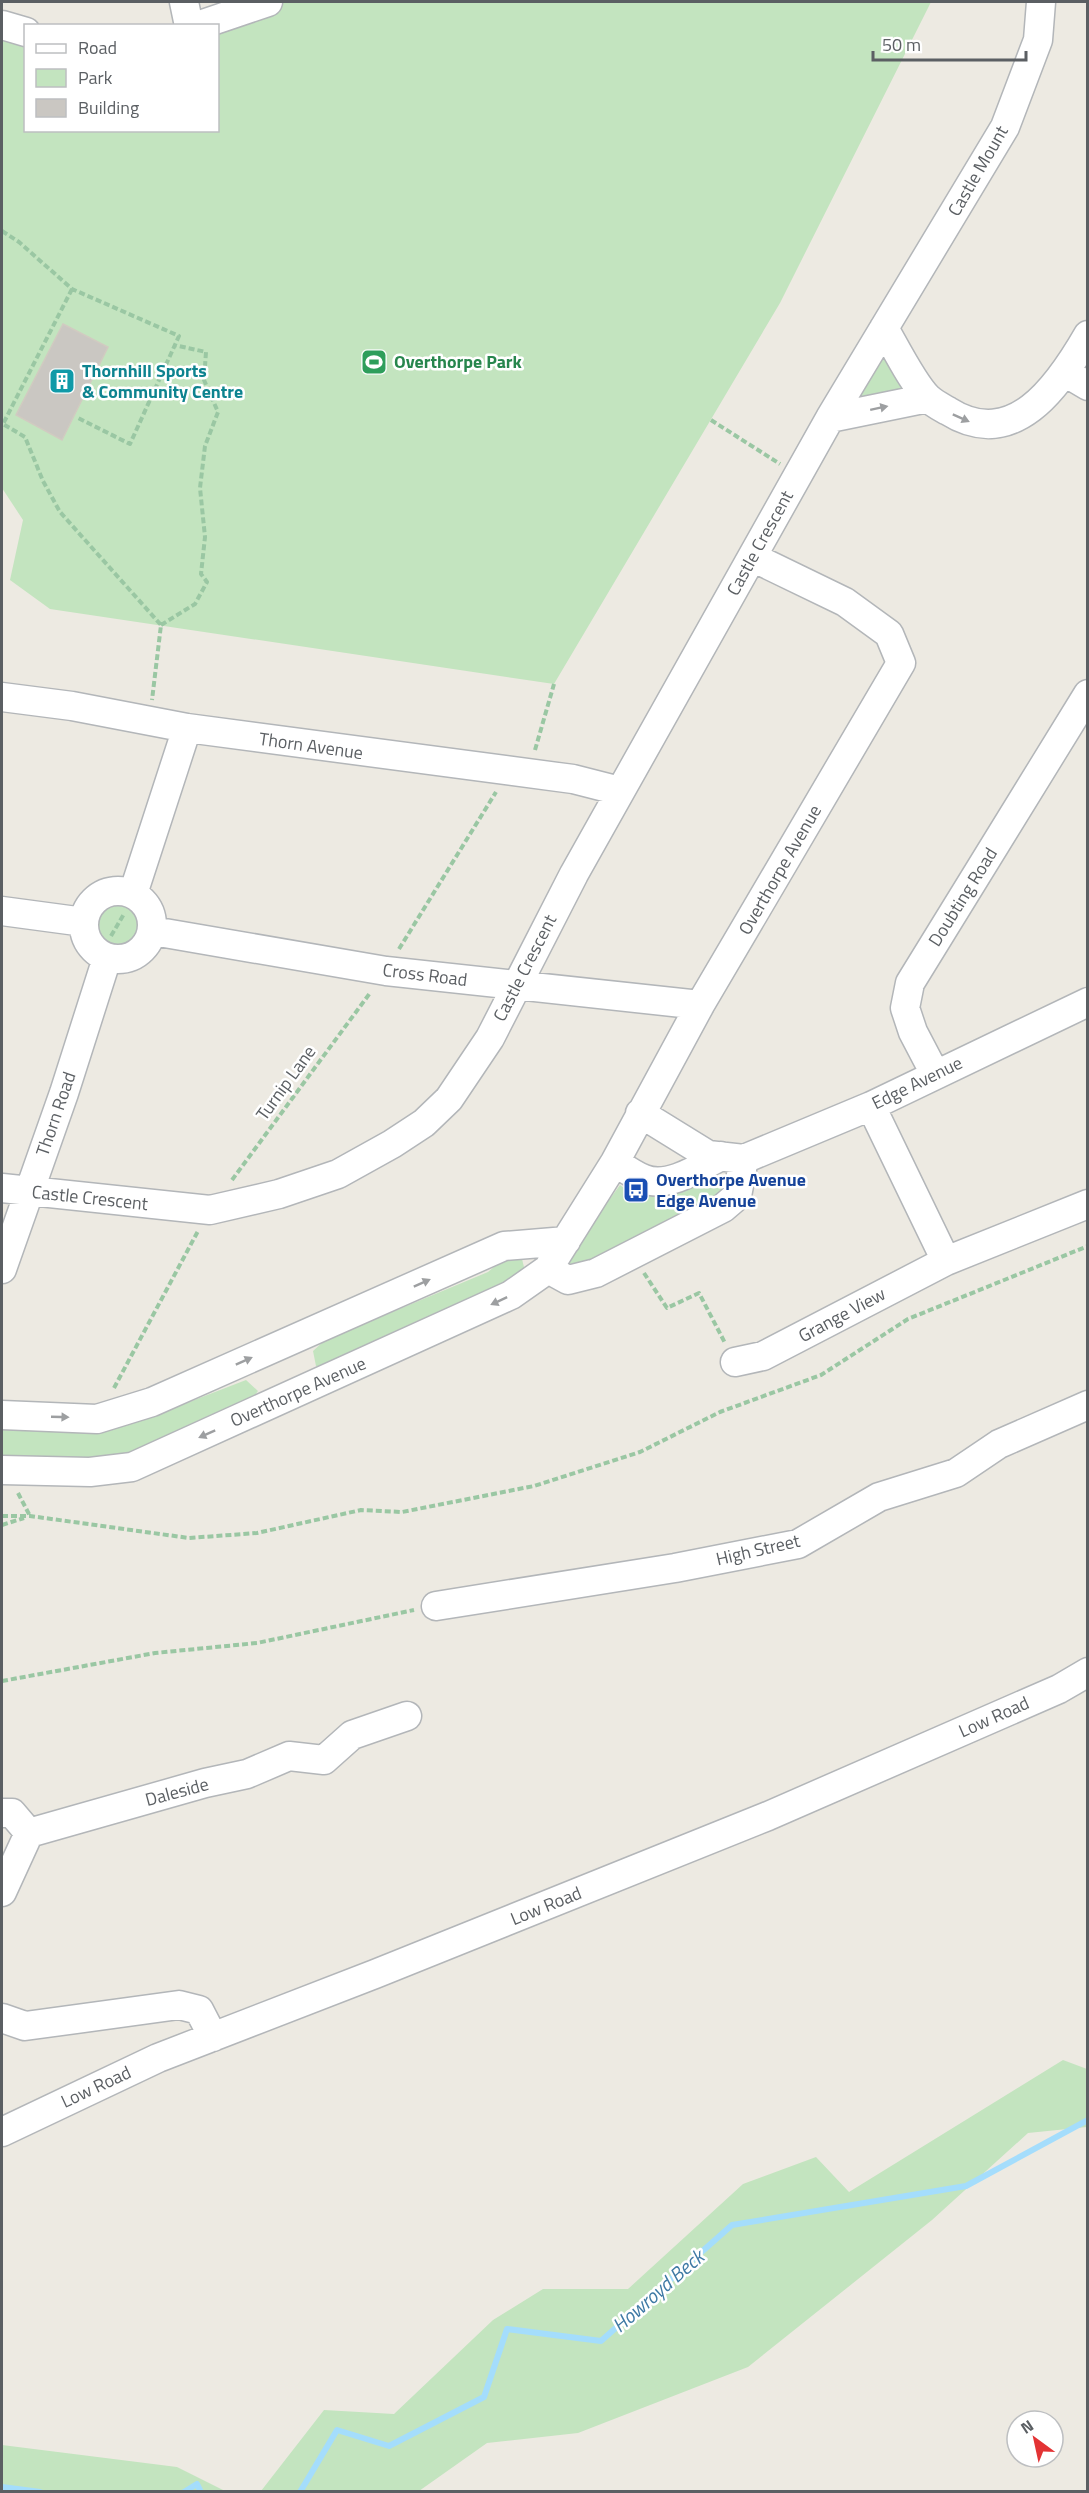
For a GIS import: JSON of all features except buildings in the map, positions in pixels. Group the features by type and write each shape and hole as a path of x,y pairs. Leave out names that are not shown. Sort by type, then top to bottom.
{"street":[{"path":"184,2 189,24"},
{"path":"202,24 268,2"},
{"name":"Castle Mount","path":"830,418 1005,127 1038,40 1041,2"},
{"path":"2,25 24,31"},
{"path":"884,328 928,398 963,421 995,426 1025,413 1077,379 1088,335"},
{"path":"830,418 928,398"},
{"name":"Castle Crescent","path":"2,1188 210,1210 279,1194 338,1174 424,1123 449,1099 490,1038 574,874 830,418"},
{"name":"Overthorpe Avenue","path":"2,1470 90,1472 132,1467 511,1295 548,1269 615,1162 700,1005 901,663 889,634 844,602 752,557"},
{"name":"Doubting Road","path":"935,1074 913,1032 905,1008 910,983 1077,733 1088,694"},
{"name":"Thorn Avenue","path":"2,697 72,706 187,728 573,779 620,791"},
{"path":"135,895 187,728"},
{"path":"113,891 135,895 149,909 153,931 144,949 136,955 127,959 103,956 86,937 84,922 88,908 103,894 113,891"},
{"path":"2,911 84,922"},
{"name":"Cross Road","path":"153,931 386,971 700,1005"},
{"name":"Thorn Road","path":"2,1269 103,956"},
{"name":"Edge Avenue","path":"615,1162 646,1180 682,1176 871,1106 1088,1002"},
{"path":"871,1106 946,1261"},
{"path":"548,1269 568,1280 596,1273 723,1208 737,1196 732,1157 708,1155 640,1113"},
{"name":"Grange View","path":"735,1362 763,1356 946,1261 1088,1204"},
{"path":"2,1415 97,1419 152,1402 504,1246 566,1241"},
{"name":"High Street","path":"436,1606 675,1568 798,1544 879,1497 956,1473 999,1444 1073,1409 1088,1405"},
{"name":"Low Road","path":"2,2132 158,2058 768,1816 1059,1689 1088,1672"},
{"name":"Daleside","path":"29,1833 248,1774 289,1756 324,1760 352,1736 407,1716"},
{"path":"2,1813 12,1813 29,1833 2,1892"},
{"path":"2,2018 25,2026 179,2005 199,2010 213,2037"}],"path":[{"path":"2,231 19,242 72,289 178,336 130,444 78,418"},
{"path":"72,289 3,424 25,438 43,481 60,512 161,625 149,721"},
{"path":"161,625 195,604 207,582 201,574 205,537 200,488 205,446 218,412 204,380 206,352 174,345"},
{"path":"711,420 798,475"},
{"name":"Turnip Lane","path":"97,1419 210,1210 386,971 519,772 554,684"},
{"path":"103,956 135,895"},
{"path":"2,1516 30,1516 189,1538 257,1533 361,1510 402,1512 534,1486 640,1452 720,1413 821,1375 908,1319 1088,1246"},
{"path":"632,1255 667,1308 699,1293 735,1362"},
{"path":"2,1525 30,1516"},
{"path":"2,1681 155,1653 257,1643 436,1606"}],"green space":[{"name":"Overthorpe Park","path":"270,2 931,2 780,303 554,684 50,609 10,580 23,520 2,488 2,25 24,32 24,132 219,132 219,26"},
{"path":"884,328 928,398 830,418"},
{"path":"118,891 131,894 142,901 149,912 152,925 149,938 142,949 131,956 118,959 105,956 94,949 87,938 84,925 87,912 94,901 105,894"},
{"path":"715,1175 729,1180 720,1196 583,1266 568,1265 569,1255 620,1185 642,1202 647,1195"},
{"path":"507,1256 522,1259 526,1275 329,1366 316,1366 313,1351 325,1340 488,1272"},
{"path":"246,1380 258,1391 252,1399 124,1458 2,1456 2,1424 168,1406 171,1409"},
{"path":"1063,2060 1087,2069 1087,2127 1028,2133 932,2220 748,2367 578,2433 487,2443 419,2491 261,2491 324,2410 394,2414 493,2320 543,2289 628,2289 743,2184 816,2157 849,2192"},
{"path":"2,2445 177,2467 225,2491 2,2491"}],"waterway":[{"name":"Howroyd Beck","path":"300,2492 337,2430 389,2446 484,2397 507,2329 601,2341 732,2225 966,2186 1088,2120"},
{"name":"Howroyd Beck","path":"184,2492 197,2484 201,2492"},
{"name":"Howroyd Beck","path":"2,2487 40,2492"}],"place":[{"name":"Overthorpe Park","path":"374,362"},
{"name":"Thornhill Sports & Community Centre","path":"62,381"},
{"name":"Overthorpe Avenue Edge Avenue","path":"636,1190"}]}
